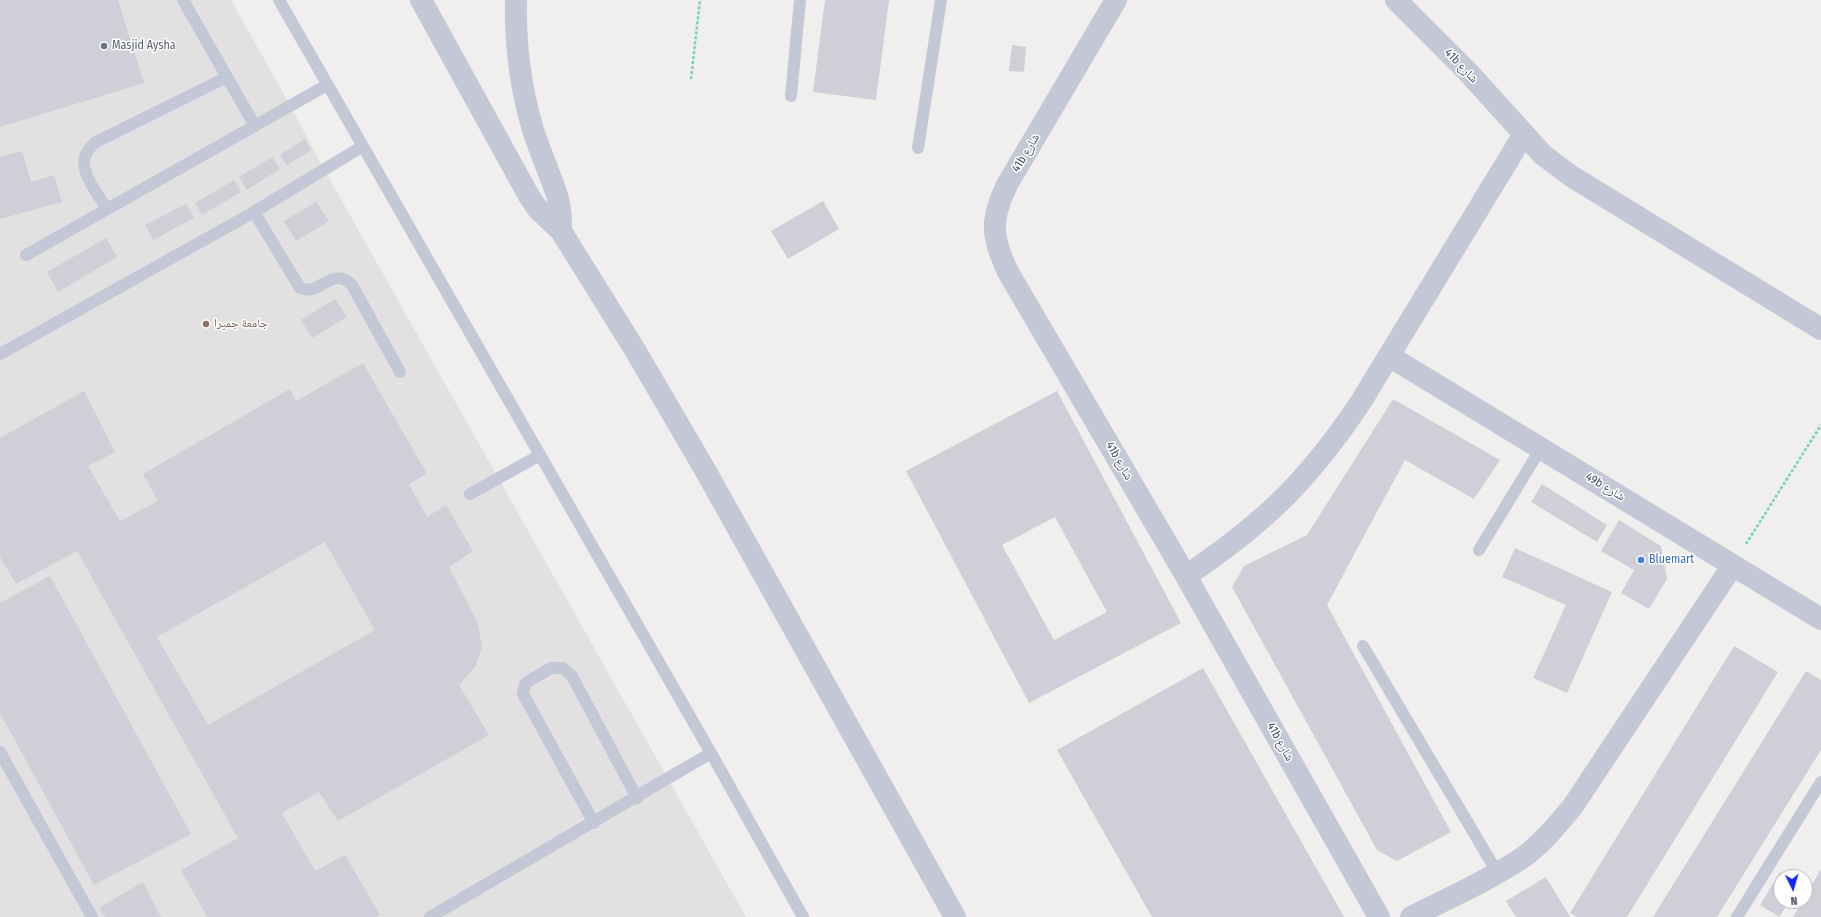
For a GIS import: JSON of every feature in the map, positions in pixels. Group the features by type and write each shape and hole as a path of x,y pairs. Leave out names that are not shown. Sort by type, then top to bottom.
{"street":[{"path":"421,0 529,196 537,208 561,231 635,350 704,468 955,917"},
{"path":"516,0 515,25 520,75 531,124 557,195 561,231"},
{"name":"41b شارع","path":"1116,0 1008,183 998,204 994,227 998,251 1008,272 1186,576 1379,917"},
{"name":"41b شارع","path":"1396,0 1467,71 1543,155 1571,176 1821,329"},
{"path":"1186,576 1221,552 1254,526 1284,498 1308,472 1339,434 1389,356 1524,134"},
{"name":"49b شارع","path":"1389,356 1821,619"},
{"path":"1411,917 1522,858 1550,833 1573,806 1732,565"}],"lane":[{"path":"183,0 255,126"},
{"path":"279,0 711,753 803,917"},
{"path":"791,96 800,0"},
{"path":"918,148 941,0"},
{"path":"107,209 88,176 84,163 87,152 94,143 227,77"},
{"path":"26,255 327,84"},
{"path":"0,354 254,212 363,146"},
{"path":"254,212 300,288 310,290 338,278 343,279 352,286 400,372"},
{"path":"0,344 19,343"},
{"path":"1479,550 1541,448"},
{"path":"470,494 540,455"},
{"path":"1363,646 1498,872"},
{"path":"594,823 523,694 525,684 550,668 563,668 572,676 637,798"},
{"path":"0,752 92,917"},
{"path":"430,917 637,798 711,753"},
{"path":"1737,917 1821,782"}],"path":[{"path":"691,79 700,0"},
{"path":"1732,565 1821,425"}],"shaded area":[{"name":"جامعة جميرا","path":"0,0 231,0 320,162 746,917 0,917"}],"building":[{"path":"0,0 118,0 144,83 0,127"},
{"path":"825,0 889,0 876,100 813,92"},
{"path":"1012,45 1026,47 1024,72 1009,71"},
{"path":"305,139 311,150 287,165 280,155"},
{"path":"22,151 31,182 54,175 62,202 0,219 0,157"},
{"path":"272,157 280,169 247,190 239,177"},
{"path":"234,180 241,192 202,215 195,203"},
{"path":"823,201 839,229 788,259 771,231"},
{"path":"316,202 329,221 296,241 284,221"},
{"path":"186,204 194,218 153,240 145,225"},
{"path":"106,238 117,257 58,292 47,272"},
{"path":"335,299 347,317 312,338 301,320"},
{"path":"363,363 427,474 409,484 427,517 446,505 473,551 449,567 478,624 482,647 475,667 459,685 489,735 338,821 319,792 282,813 315,871 345,855 380,915 376,917 207,917 181,870 238,838 77,551 16,584 0,557 0,438 84,391 115,452 88,466 120,521 158,501 143,474 290,389 296,401","holes":["325,542 375,630 208,725 157,637"]},
{"path":"1057,391 1181,623 1029,703 906,471","holes":["1055,517 1107,612 1054,640 1002,545"]},
{"path":"1393,399 1500,460 1474,499 1405,460 1327,605 1451,832 1397,861 1377,850 1232,587 1244,566 1307,535"},
{"path":"1542,484 1607,525 1597,542 1531,502"},
{"name":"Bluemart","path":"1619,520 1661,546 1667,579 1649,609 1621,593 1634,570 1601,551"},
{"path":"1515,548 1612,592 1567,693 1533,678 1566,605 1502,577"},
{"path":"50,576 191,834 94,885 0,713 0,603"},
{"path":"1734,646 1778,672 1627,917 1577,917 1570,913"},
{"path":"1203,668 1344,917 1152,917 1057,750"},
{"path":"1806,671 1821,680 1821,750 1717,917 1653,917"},
{"path":"1821,869 1821,917 1793,917 1798,909 1813,909 1813,883"},
{"path":"1546,877 1570,917 1516,917 1506,901"},
{"path":"143,882 161,917 105,917 99,908"},
{"path":"1773,884 1773,909 1784,909 1779,917 1760,905"}],"place":[{"name":"Masjid Aysha","path":"104,46"},
{"name":"جامعة جميرا","path":"206,324"},
{"name":"Bluemart","path":"1641,560"}]}
